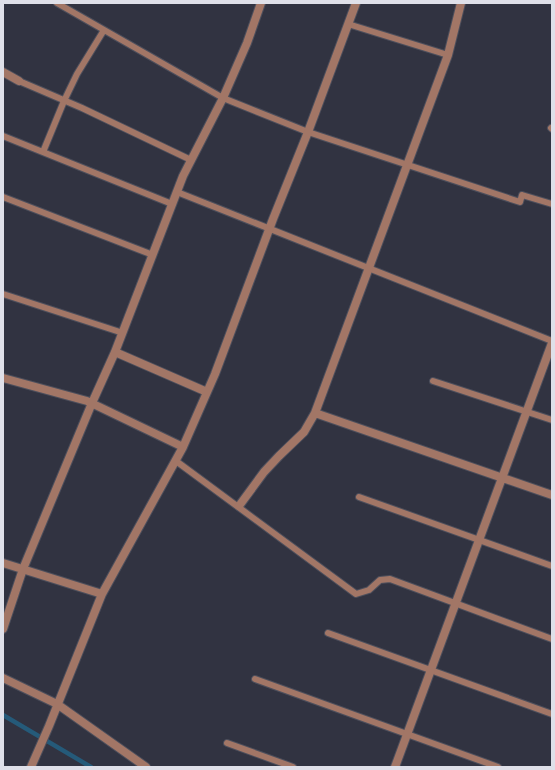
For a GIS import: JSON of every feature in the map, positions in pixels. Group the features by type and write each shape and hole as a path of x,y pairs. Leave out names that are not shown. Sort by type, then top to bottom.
{"street":[{"path":"3,629 23,569 92,403 123,333 183,176 223,98 247,43 261,3"},
{"path":"34,766 38,751 102,594 184,447 207,392 269,229 308,132 356,3"},
{"path":"239,506 264,472 304,432 315,413 409,164 448,55 461,3"},
{"path":"3,72 18,81"},
{"path":"395,767 552,342"},
{"path":"115,352 207,392"},
{"path":"3,378 92,403 184,447"},
{"path":"315,413 552,495"},
{"path":"3,563 102,594"},
{"path":"3,678 58,704 146,767"}],"lane":[{"path":"60,4 223,98 308,132 409,164 520,202 522,195 552,204"},
{"path":"348,24 448,55"},
{"path":"43,152 77,74 104,30"},
{"path":"18,81 82,108 191,160"},
{"path":"3,136 172,204"},
{"path":"177,192 552,342"},
{"path":"3,197 153,255"},
{"path":"3,294 123,333"},
{"path":"433,381 552,420"},
{"path":"176,461 239,506 356,594 368,590 380,580 390,579 552,639"},
{"path":"359,497 552,566"},
{"path":"328,632 431,671 552,714"},
{"path":"255,679 498,767"},
{"path":"227,743 293,767"}],"waterway":[{"path":"3,715 91,767"}]}
